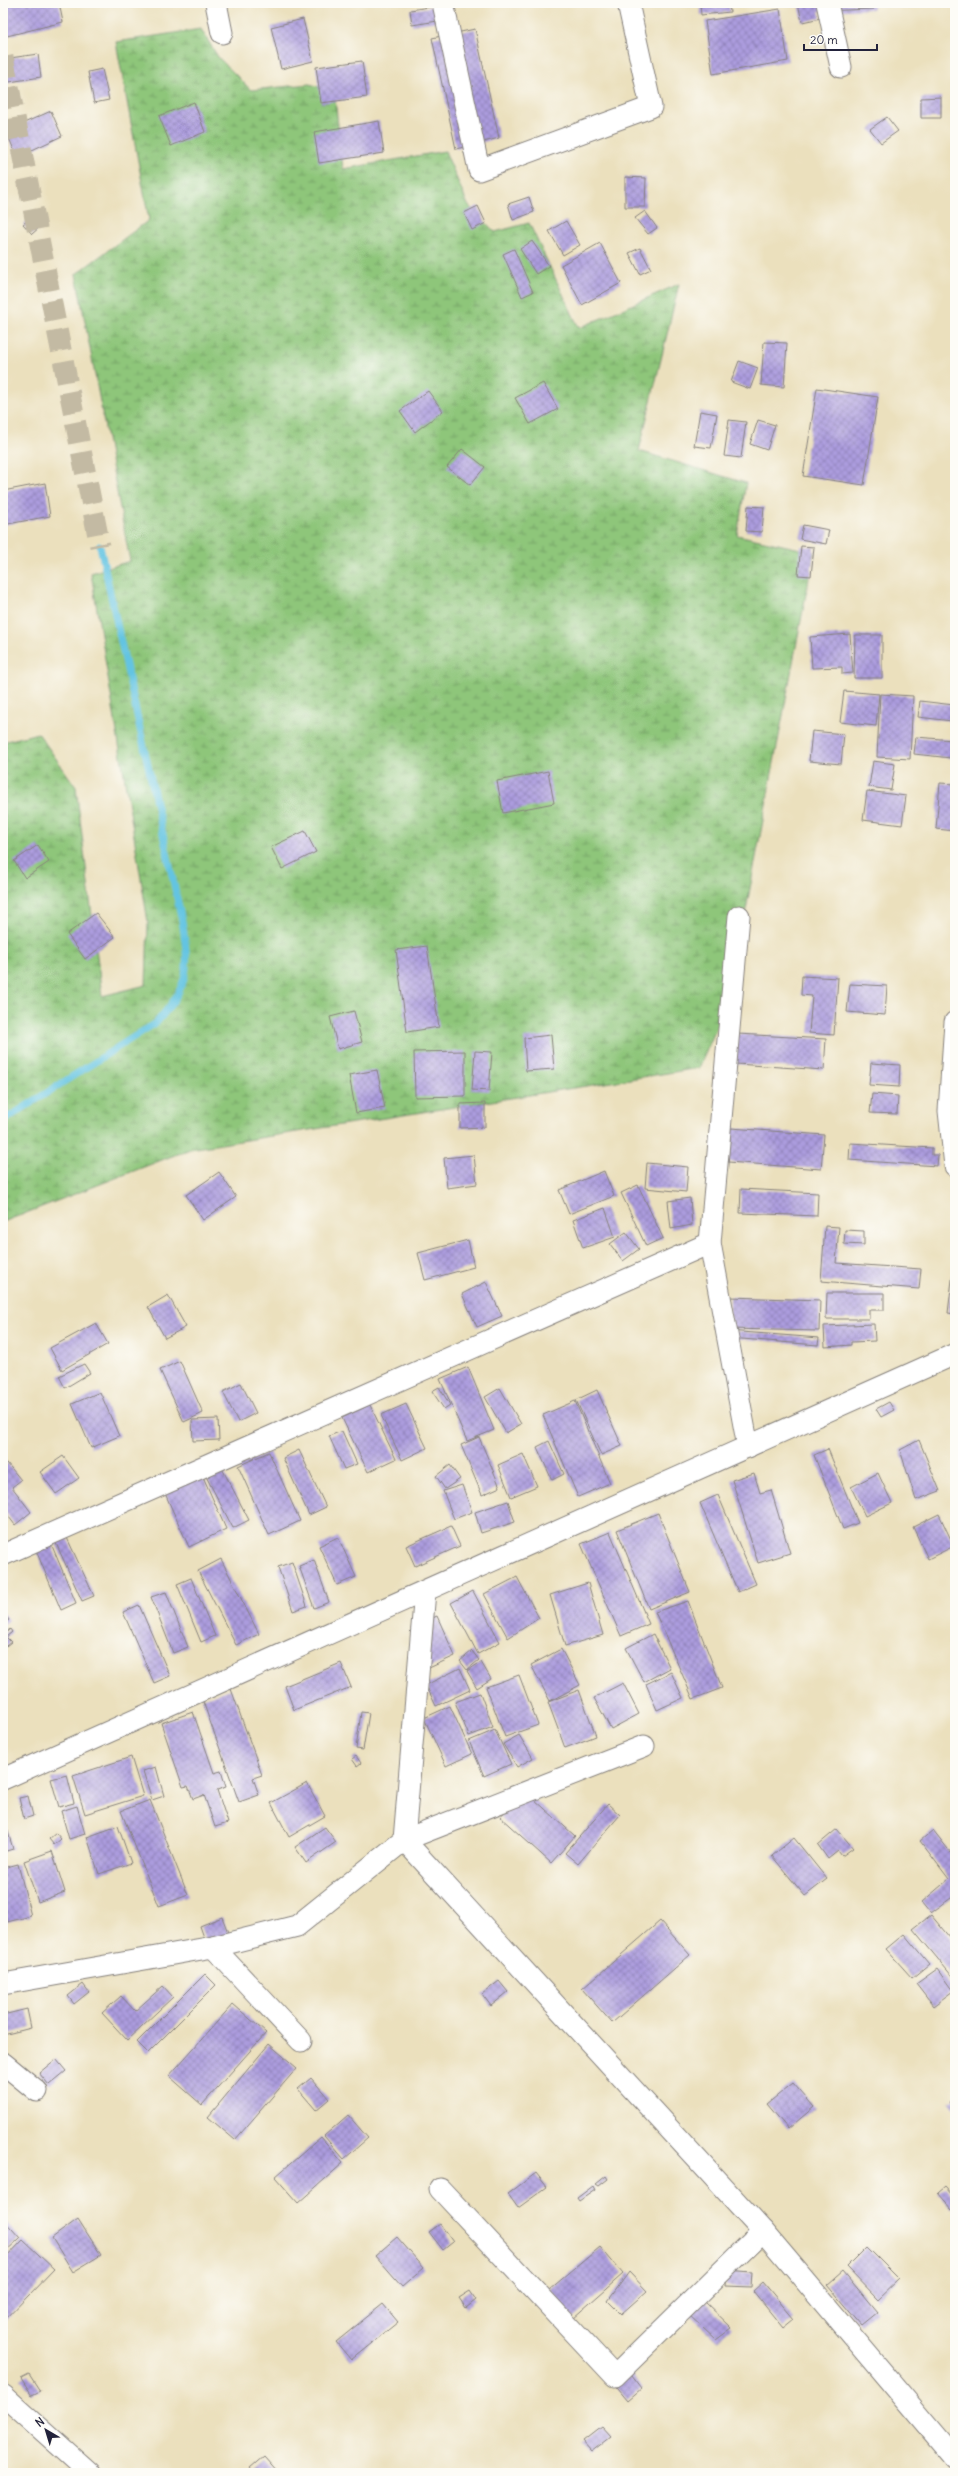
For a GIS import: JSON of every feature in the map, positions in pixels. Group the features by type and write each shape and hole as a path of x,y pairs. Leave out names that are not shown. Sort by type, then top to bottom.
{"street":[{"path":"216,3 222,33"},
{"path":"443,3 479,170 651,107 628,3"},
{"path":"827,3 841,67"},
{"path":"739,916 710,1243 748,1447"},
{"path":"955,1022 949,1111 955,1166"},
{"path":"3,1555 710,1243"},
{"path":"3,1778 955,1354"},
{"path":"425,1590 404,1840 763,2231 955,2458"},
{"path":"3,1984 213,1947 297,1926 404,1840 644,1746"},
{"path":"213,1947 301,2041"},
{"path":"3,2063 37,2091"},
{"path":"440,2189 615,2376 763,2231"},
{"path":"3,2395 90,2473"}],"green space":[{"path":"201,29 218,57 251,90 309,84 334,90 343,169 445,151 468,205 495,232 529,223 579,328 679,284 639,451 746,483 737,535 814,552 729,999 699,1068 190,1149 3,1222 3,742 38,733 76,787 102,996 146,985 148,922 91,573 130,561 76,274 149,220 116,42"}],"building":[{"path":"3,3 59,3 63,22 3,37"},
{"path":"700,3 729,3 730,12 701,15"},
{"path":"798,3 874,3 874,9 819,11 821,18 802,22"},
{"path":"442,5 444,20 412,25 410,10"},
{"path":"780,9 788,61 713,74 705,21"},
{"path":"303,19 313,61 281,69 271,27"},
{"path":"475,29 499,138 456,149 432,38"},
{"path":"38,54 41,77 3,83 3,59"},
{"path":"362,61 367,97 321,103 316,67"},
{"path":"102,69 109,100 94,103 88,72"},
{"path":"941,97 941,118 921,118 921,98"},
{"path":"194,102 205,132 171,146 159,116"},
{"path":"51,111 62,136 17,157 6,131"},
{"path":"887,117 898,131 881,143 870,129"},
{"path":"379,121 384,153 319,163 314,132"},
{"path":"625,177 646,178 645,207 625,207"},
{"path":"529,197 534,212 513,220 508,204"},
{"path":"478,206 486,223 472,230 464,213"},
{"path":"645,211 657,228 648,234 635,218"},
{"path":"32,217 40,227 32,234 23,224"},
{"path":"566,221 580,245 563,255 549,231"},
{"path":"532,241 549,266 536,274 520,249"},
{"path":"600,243 621,283 582,305 561,265"},
{"path":"640,248 651,269 640,274 629,253"},
{"path":"514,249 533,292 522,297 503,254"},
{"path":"764,342 787,343 784,387 761,385"},
{"path":"739,361 758,368 750,389 731,382"},
{"path":"543,383 558,409 530,424 515,398"},
{"path":"817,388 878,397 864,485 803,476"},
{"path":"428,391 443,411 415,432 400,411"},
{"path":"700,411 717,414 711,448 694,446"},
{"path":"729,420 746,422 741,458 724,456"},
{"path":"758,420 775,425 767,450 750,444"},
{"path":"462,449 485,467 470,485 447,467"},
{"path":"45,483 50,516 3,525 3,491"},
{"path":"748,506 764,507 762,532 746,531"},
{"path":"803,525 829,530 826,544 800,539"},
{"path":"801,546 814,547 811,576 798,575"},
{"path":"850,634 853,673 842,674 842,667 812,668 810,637"},
{"path":"855,635 882,635 882,678 854,678"},
{"path":"844,691 879,694 876,726 840,722"},
{"path":"880,694 913,696 910,759 877,757"},
{"path":"920,701 954,705 952,721 918,717"},
{"path":"812,731 844,734 841,764 809,761"},
{"path":"916,737 953,740 951,758 914,754"},
{"path":"873,761 895,764 891,790 869,787"},
{"path":"548,771 554,803 503,813 497,781"},
{"path":"940,783 955,784 955,831 936,829"},
{"path":"867,791 906,796 902,825 863,820"},
{"path":"305,831 316,852 282,869 271,847"},
{"path":"38,845 49,862 25,878 14,861"},
{"path":"96,913 115,937 85,959 67,934"},
{"path":"427,946 439,1027 407,1032 396,950"},
{"path":"802,976 838,978 834,1035 809,1033 812,996 801,995"},
{"path":"850,984 887,986 885,1015 847,1012"},
{"path":"354,1011 362,1042 338,1049 330,1017"},
{"path":"738,1034 826,1039 824,1070 736,1064"},
{"path":"551,1035 554,1069 526,1071 524,1038"},
{"path":"465,1051 465,1096 415,1097 414,1052"},
{"path":"475,1051 492,1052 489,1091 472,1090"},
{"path":"871,1063 900,1065 899,1087 869,1085"},
{"path":"377,1070 385,1108 356,1113 349,1075"},
{"path":"872,1094 898,1096 897,1114 870,1113"},
{"path":"485,1103 485,1127 460,1128 460,1104"},
{"path":"731,1128 824,1135 821,1169 728,1162"},
{"path":"850,1143 932,1148 932,1155 938,1155 937,1166 849,1160"},
{"path":"474,1155 477,1184 447,1188 444,1158"},
{"path":"647,1163 688,1167 686,1192 645,1188"},
{"path":"604,1171 614,1196 569,1214 559,1190"},
{"path":"219,1172 236,1197 203,1220 186,1195"},
{"path":"638,1185 663,1238 646,1246 621,1193"},
{"path":"741,1189 818,1193 817,1216 740,1213"},
{"path":"690,1198 692,1225 671,1229 668,1201"},
{"path":"605,1208 615,1237 583,1248 573,1220"},
{"path":"825,1226 839,1227 836,1263 921,1269 919,1289 821,1281"},
{"path":"845,1230 864,1231 864,1245 844,1244"},
{"path":"626,1232 639,1249 623,1261 610,1244"},
{"path":"468,1240 474,1267 425,1280 418,1253"},
{"path":"955,1263 955,1314 948,1313"},
{"path":"486,1282 502,1316 477,1327 462,1294"},
{"path":"827,1293 884,1293 884,1310 869,1310 869,1319 826,1319"},
{"path":"168,1295 186,1327 165,1338 148,1307"},
{"path":"730,1297 820,1300 819,1331 729,1329"},
{"path":"96,1323 108,1344 62,1370 50,1348"},
{"path":"874,1324 875,1341 851,1342 851,1345 825,1347 824,1326"},
{"path":"729,1331 819,1338 818,1345 729,1338"},
{"path":"180,1361 203,1413 184,1422 160,1370"},
{"path":"84,1364 90,1373 65,1388 59,1376"},
{"path":"468,1367 494,1430 467,1441 440,1379"},
{"path":"241,1383 256,1413 238,1422 223,1392"},
{"path":"439,1387 450,1405 444,1409 432,1391"},
{"path":"500,1388 521,1424 506,1433 485,1397"},
{"path":"597,1390 622,1446 601,1455 576,1400"},
{"path":"100,1392 119,1436 91,1448 72,1404"},
{"path":"575,1401 610,1483 578,1497 543,1415"},
{"path":"889,1402 894,1410 881,1417 876,1409"},
{"path":"406,1404 427,1448 402,1460 381,1415"},
{"path":"370,1405 396,1459 368,1472 342,1418"},
{"path":"218,1419 219,1440 193,1441 192,1420"},
{"path":"342,1431 357,1464 344,1469 329,1436"},
{"path":"479,1437 500,1487 482,1495 461,1445"},
{"path":"919,1440 940,1491 916,1500 900,1450"},
{"path":"549,1441 564,1474 552,1480 537,1447"},
{"path":"828,1449 858,1523 843,1529 814,1455"},
{"path":"299,1450 326,1507 309,1515 283,1458"},
{"path":"269,1452 300,1521 269,1535 238,1466"},
{"path":"523,1454 537,1486 511,1497 498,1465"},
{"path":"215,1455 249,1520 233,1528 199,1463"},
{"path":"63,1456 79,1478 56,1494 40,1472"},
{"path":"7,1463 21,1480 12,1487 31,1512 15,1525 3,1509 3,1466"},
{"path":"197,1463 226,1529 189,1547 159,1480"},
{"path":"450,1465 460,1479 445,1489 436,1476"},
{"path":"754,1473 760,1493 771,1490 790,1553 758,1563 732,1480"},
{"path":"878,1473 892,1503 865,1516 851,1487"},
{"path":"462,1485 472,1512 454,1519 443,1491"},
{"path":"718,1495 756,1584 738,1592 700,1503"},
{"path":"508,1501 515,1522 481,1533 475,1512"},
{"path":"658,1513 690,1592 649,1609 617,1530"},
{"path":"939,1514 954,1546 928,1559 913,1527"},
{"path":"451,1526 460,1546 415,1566 406,1546"},
{"path":"62,1527 94,1596 82,1601 55,1541"},
{"path":"610,1532 649,1624 621,1636 581,1544"},
{"path":"47,1534 76,1603 61,1610 32,1541"},
{"path":"338,1537 356,1577 337,1585 319,1546"},
{"path":"221,1559 259,1634 236,1645 198,1571"},
{"path":"314,1560 329,1602 314,1608 299,1566"},
{"path":"292,1562 307,1606 293,1611 278,1567"},
{"path":"517,1577 539,1618 508,1638 484,1594"},
{"path":"191,1578 215,1636 201,1642 177,1584"},
{"path":"588,1583 603,1635 565,1646 550,1595"},
{"path":"473,1591 500,1642 478,1654 451,1603"},
{"path":"166,1592 188,1647 173,1653 151,1597"},
{"path":"688,1601 722,1688 693,1699 655,1612"},
{"path":"139,1605 170,1676 154,1683 123,1612"},
{"path":"3,1612 9,1620 3,1625"},
{"path":"437,1616 455,1656 429,1668 411,1628"},
{"path":"10,1629 12,1632 6,1637 11,1642 6,1646 3,1642 3,1635"},
{"path":"653,1634 670,1668 644,1682 626,1648"},
{"path":"561,1649 580,1685 550,1701 531,1665"},
{"path":"472,1651 479,1660 467,1670 460,1661"},
{"path":"481,1662 491,1679 477,1688 467,1671"},
{"path":"341,1663 351,1687 294,1710 285,1686"},
{"path":"460,1668 470,1690 436,1706 426,1685"},
{"path":"671,1672 683,1698 657,1710 646,1684"},
{"path":"519,1675 538,1725 505,1737 486,1687"},
{"path":"623,1683 639,1714 611,1729 594,1698"},
{"path":"231,1689 262,1775 253,1778 259,1795 239,1802 202,1699"},
{"path":"579,1690 596,1736 565,1748 548,1702"},
{"path":"480,1693 493,1727 469,1736 455,1702"},
{"path":"450,1706 472,1754 446,1766 424,1718"},
{"path":"193,1712 214,1773 221,1771 226,1787 217,1790 228,1823 215,1827 204,1795 193,1799 188,1786 183,1787 161,1723"},
{"path":"361,1712 369,1713 363,1750 356,1749"},
{"path":"495,1730 511,1764 484,1776 469,1741"},
{"path":"519,1735 533,1758 517,1767 503,1744"},
{"path":"356,1756 361,1763 357,1766 352,1759"},
{"path":"131,1757 143,1796 85,1814 73,1776"},
{"path":"156,1767 164,1796 152,1800 143,1771"},
{"path":"67,1775 74,1803 59,1807 51,1779"},
{"path":"307,1783 325,1816 289,1837 271,1803"},
{"path":"524,1790 575,1836 551,1863 500,1817"},
{"path":"28,1796 33,1816 24,1819 19,1798"},
{"path":"150,1800 188,1895 159,1906 121,1811"},
{"path":"608,1804 620,1815 578,1864 565,1853"},
{"path":"77,1806 85,1834 69,1839 61,1811"},
{"path":"6,1825 13,1849 3,1852 3,1826"},
{"path":"118,1826 131,1863 99,1874 87,1837"},
{"path":"325,1827 336,1842 306,1863 295,1847"},
{"path":"837,1829 853,1848 842,1856 838,1851 828,1859 818,1845"},
{"path":"933,1830 955,1858 955,1895 931,1913 922,1902 949,1879 920,1841"},
{"path":"56,1833 61,1839 54,1845 49,1839"},
{"path":"794,1838 827,1879 805,1896 772,1856"},
{"path":"52,1851 65,1892 38,1902 24,1861"},
{"path":"18,1864 31,1916 7,1922 3,1907 3,1868"},
{"path":"931,1915 955,1944 955,1974 952,1976 913,1929"},
{"path":"222,1917 229,1935 206,1943 200,1926"},
{"path":"660,1921 690,1955 612,2023 582,1989"},
{"path":"904,1934 929,1964 912,1978 886,1949"},
{"path":"937,1969 953,1991 933,2006 916,1984"},
{"path":"205,1974 216,1985 148,2053 137,2042"},
{"path":"499,1981 508,1992 491,2006 482,1994"},
{"path":"83,1984 89,1992 74,2004 68,1996"},
{"path":"163,1986 173,1997 127,2040 102,2013 121,1996 135,2011"},
{"path":"233,2004 266,2033 202,2105 169,2076"},
{"path":"27,2009 31,2028 3,2035 3,2015"},
{"path":"269,2044 297,2068 235,2140 208,2117"},
{"path":"56,2059 66,2071 49,2085 39,2073"},
{"path":"311,2078 329,2099 316,2110 298,2089"},
{"path":"793,2083 814,2107 788,2129 767,2104"},
{"path":"955,2097 955,2110 949,2102"},
{"path":"348,2115 368,2138 344,2159 324,2136"},
{"path":"321,2137 343,2163 298,2203 275,2177"},
{"path":"536,2173 547,2187 518,2208 508,2194"},
{"path":"606,2176 608,2179 599,2186 596,2184"},
{"path":"593,2186 595,2190 579,2201 577,2198"},
{"path":"945,2187 955,2198 955,2207 952,2209 938,2193"},
{"path":"3,2219 20,2238 3,2254"},
{"path":"78,2219 101,2255 73,2272 52,2238"},
{"path":"440,2224 453,2242 443,2250 429,2232"},
{"path":"397,2237 424,2268 402,2287 375,2256"},
{"path":"23,2240 54,2269 3,2322 3,2261"},
{"path":"600,2247 623,2274 573,2318 549,2290"},
{"path":"867,2247 899,2279 878,2299 847,2267"},
{"path":"727,2271 752,2273 751,2287 726,2286"},
{"path":"843,2271 877,2312 861,2325 827,2285"},
{"path":"629,2272 647,2291 621,2314 608,2301"},
{"path":"763,2282 794,2319 783,2328 753,2291"},
{"path":"470,2291 476,2300 466,2308 459,2298"},
{"path":"704,2301 732,2328 716,2340 689,2315"},
{"path":"383,2304 398,2322 351,2360 336,2342"},
{"path":"628,2370 642,2388 628,2400 613,2382"},
{"path":"29,2374 40,2391 32,2395 21,2378"},
{"path":"601,2427 610,2437 592,2451 583,2441"},
{"path":"264,2456 279,2473 254,2473 250,2468"}],"waterway":[{"path":"3,1121 157,1022 176,997 182,986 185,975 186,952 182,921 100,546"}],"tunnel":[{"path":"3,57 100,546"}]}
